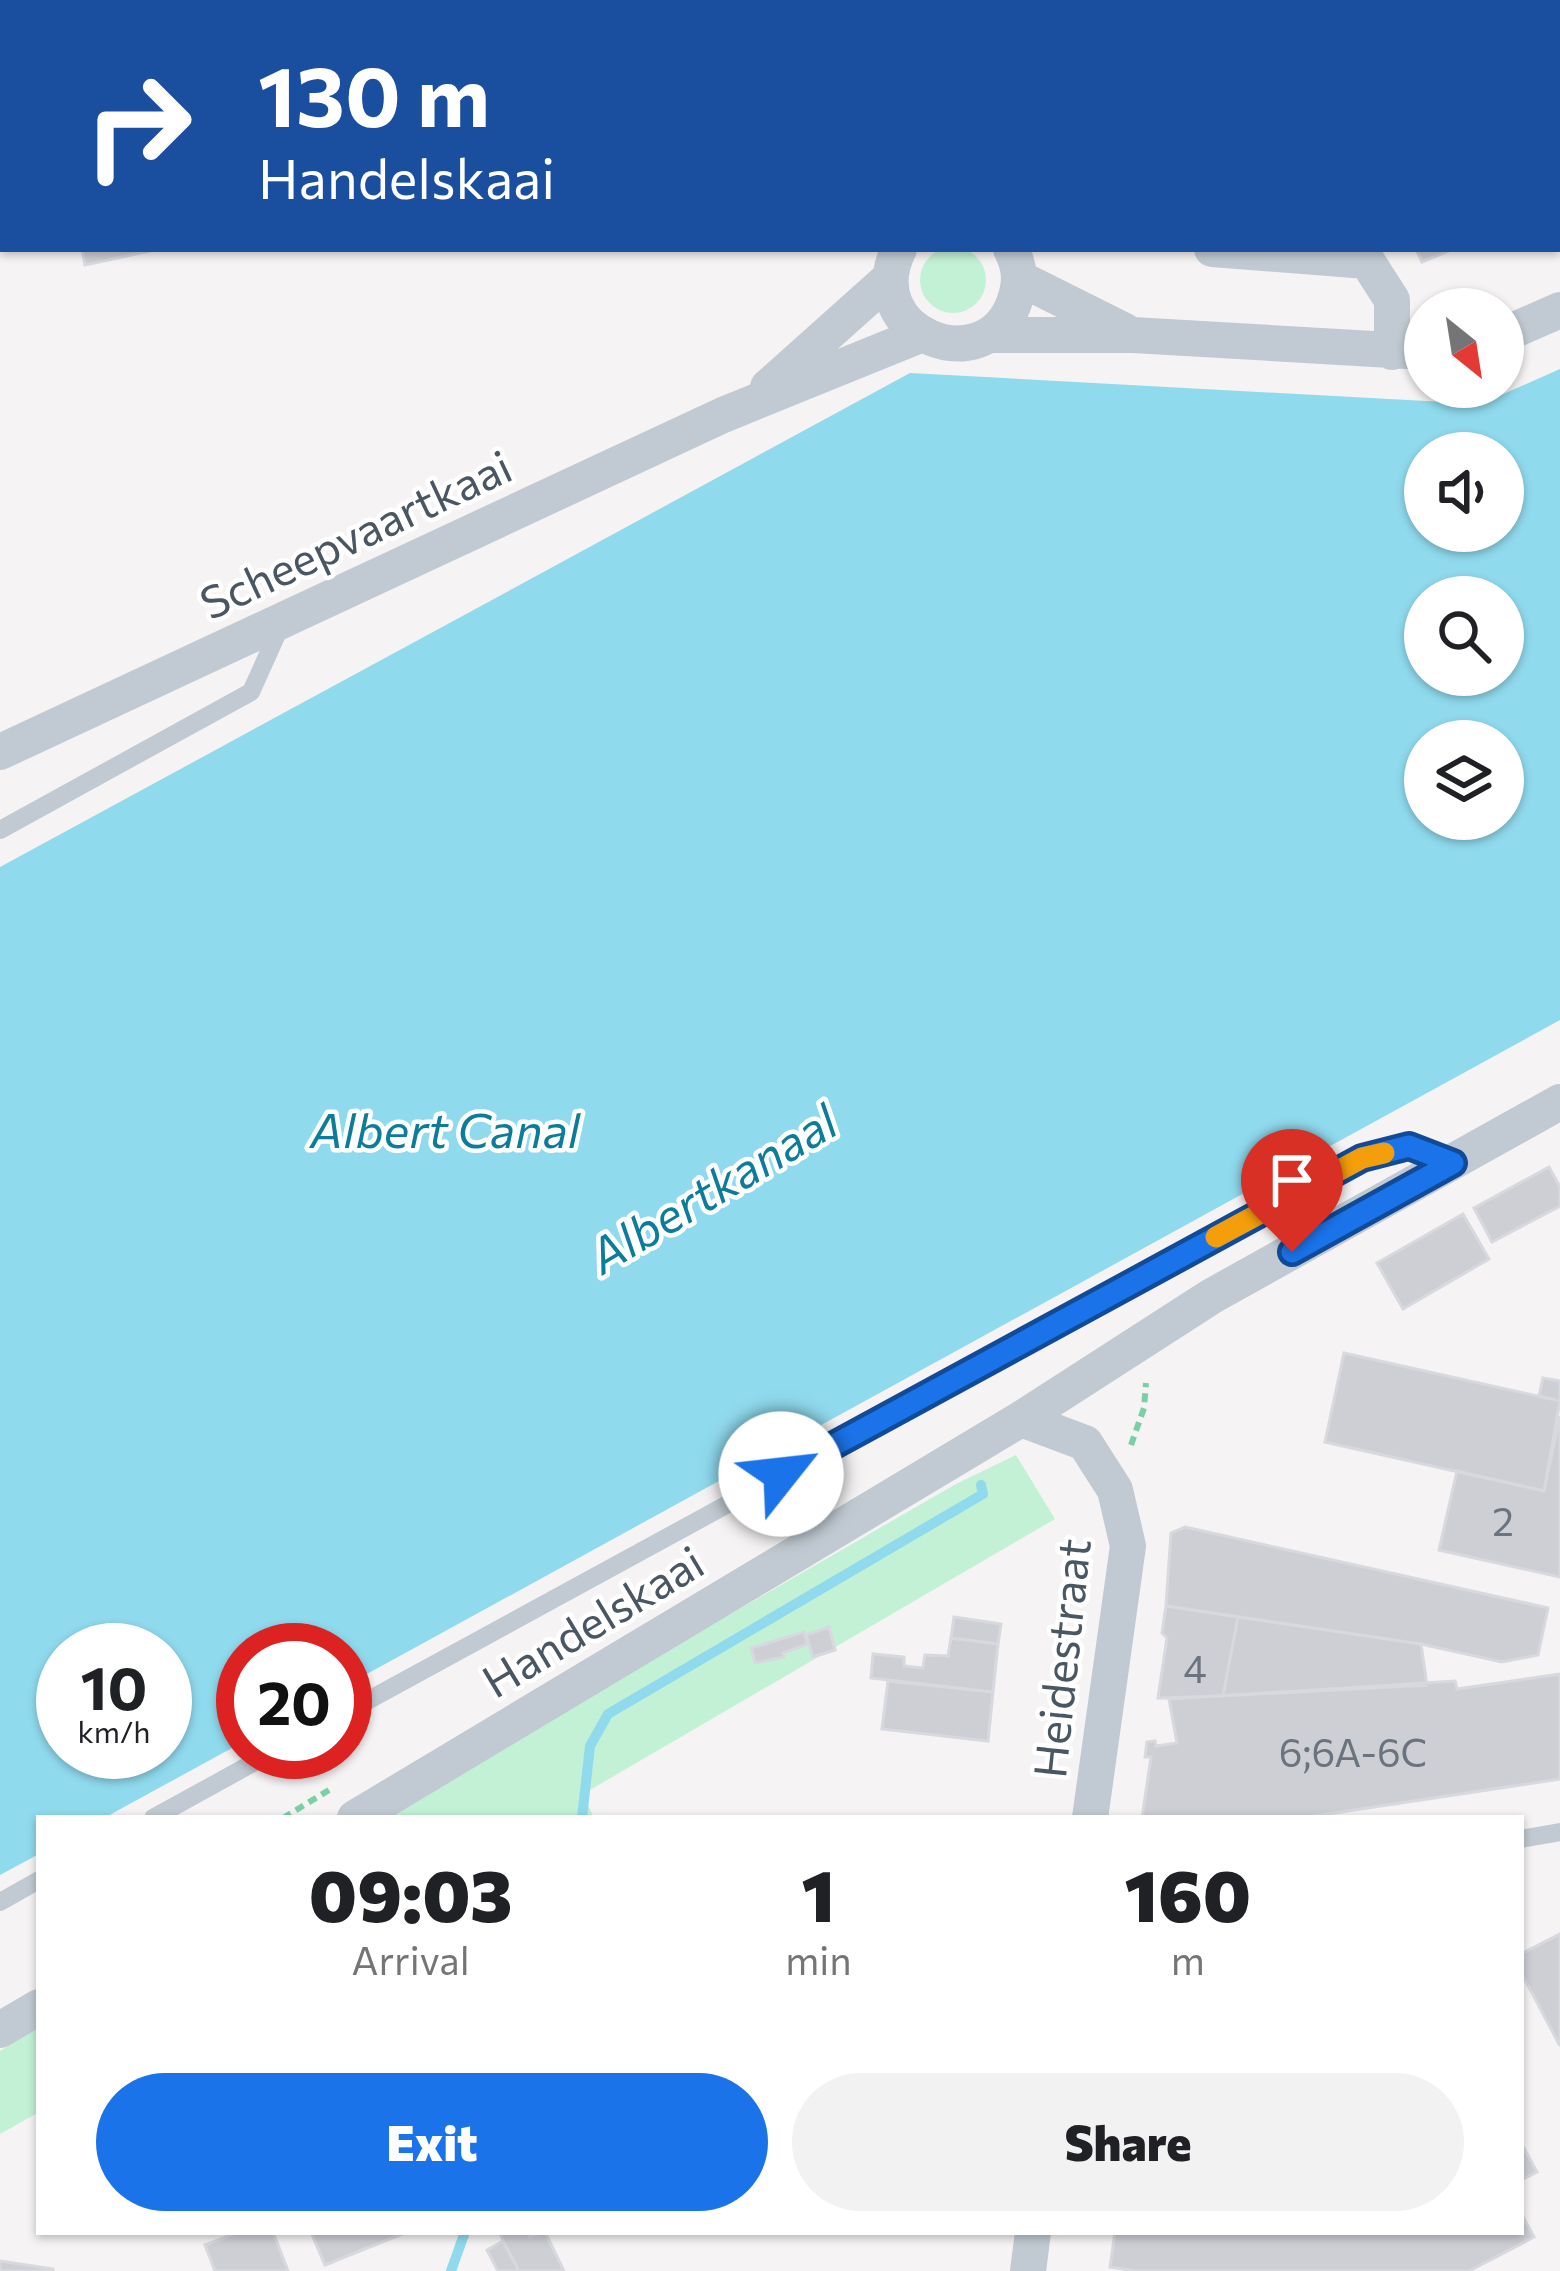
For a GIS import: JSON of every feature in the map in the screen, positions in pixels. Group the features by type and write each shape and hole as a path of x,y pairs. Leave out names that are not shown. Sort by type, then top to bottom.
{"street":[{"path":"1251,252 1367,261 1392,300 1404,339"},
{"path":"894,263 893,299 903,319 920,335 939,343 970,342 990,334 1133,335 1404,352"},
{"name":"Scheepvaartkaai","path":"751,402 894,263"},
{"path":"990,334 1011,311 1016,264 1133,335"},
{"path":"1524,325 1560,310"},
{"name":"Scheepvaartkaai","path":"0,752 751,402 920,335"},
{"name":"Handelskaai","path":"360,1815 1021,1419 1212,1296 1560,1102"},
{"name":"Heidestraat","path":"1021,1419 1085,1444 1115,1490 1128,1546 1090,1815"},
{"path":"0,2030 36,2009"},
{"path":"1028,2271 1033,2235"}],"lane":[{"path":"0,830 251,692 284,619"},
{"path":"372,1698 1362,1158 1409,1146 1453,1163"},
{"path":"158,1815 224,1779"},
{"path":"1524,1838 1560,1832"},
{"path":"0,1902 36,1882"}],"path":[{"path":"1115,1490 1144,1408 1156,1332"}],"green space":[{"path":"938,252 968,252 983,268 983,292 965,310 941,310 923,292 923,268"},
{"path":"1016,1455 1055,1519 583,1794 593,1815 382,1815 956,1484"},
{"path":"36,2029 36,2114 0,2134 0,2051"}],"water":[{"name":"Albert Canal","path":"1560,369 1560,1020 372,1671 372,1623 216,1623 216,1757 192,1770 192,1623 36,1623 36,1779 175,1779 109,1815 36,1815 36,1856 0,1875 0,867 910,373 1404,400 1404,408 1524,408 1524,385"}],"building":[{"path":"83,252 145,252 85,265"},
{"path":"1417,252 1446,252 1422,262"},
{"path":"1549,1167 1560,1187 1560,1206 1492,1242 1474,1208"},
{"path":"1463,1214 1489,1259 1403,1309 1377,1263"},
{"path":"1344,1353 1560,1401 1544,1491 1325,1442"},
{"path":"1543,1378 1560,1381 1560,1401 1539,1396"},
{"path":"1560,1416 1560,1577 1439,1550 1457,1471 1544,1491"},
{"path":"1185,1527 1548,1608 1538,1655 1502,1662 1421,1644 1166,1606 1171,1533"},
{"path":"1166,1606 1238,1617 1223,1696 1158,1698 1167,1638 1162,1633"},
{"path":"954,1617 1001,1624 998,1644 951,1638"},
{"path":"1238,1617 1421,1644 1427,1685 1223,1696"},
{"path":"829,1627 835,1650 813,1657 806,1635"},
{"path":"804,1632 808,1644 783,1653 784,1657 755,1663 751,1648"},
{"path":"951,1638 998,1644 993,1692 871,1678 873,1654 904,1657 904,1666 923,1668 925,1655 948,1656"},
{"path":"1560,1674 1560,1779 1321,1815 1142,1815 1151,1757 1145,1757 1147,1742 1155,1741 1156,1746 1177,1743 1169,1699 1455,1681 1457,1689"},
{"path":"888,1681 993,1692 988,1741 882,1729"},
{"path":"1560,1934 1560,2046 1524,1978 1524,1952"},
{"path":"1524,2148 1537,2172 1524,2178"},
{"path":"1524,2219 1534,2237 1469,2271 1136,2271 1110,2267 1115,2235 1524,2235"},
{"path":"232,2235 274,2235 288,2271 215,2271 205,2245"},
{"path":"312,2235 400,2235 325,2265"},
{"path":"501,2235 546,2235 564,2271 519,2271"},
{"path":"503,2241 519,2271 498,2271 487,2250"},
{"path":"0,2261 53,2269 53,2271 0,2271"}],"waterway":[{"path":"582,1815 590,1746 608,1714 983,1494 981,1485"},
{"path":"451,2271 464,2235"}],"slow traffic":[{"path":"1216,1237 1362,1158 1384,1153"}],"route":[{"path":"781,1474 1362,1158 1409,1146 1453,1163 1292,1252"}],"water label":[{"name":"Albertkanaal","path":"712,1187"}]}
